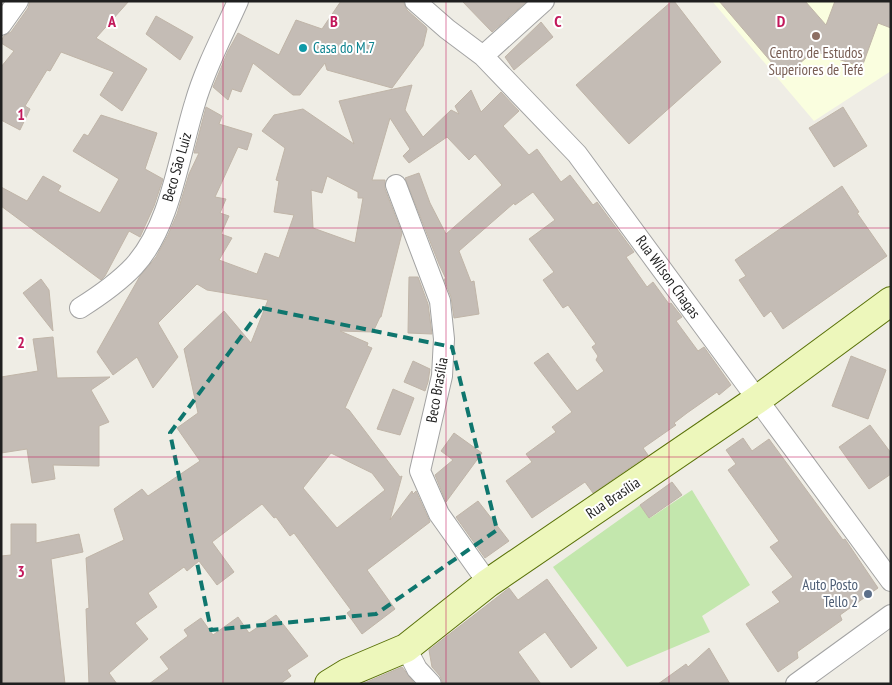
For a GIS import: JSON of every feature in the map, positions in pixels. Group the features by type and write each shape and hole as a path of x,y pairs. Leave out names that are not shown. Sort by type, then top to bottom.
{"street":[{"path":"1,25 18,1"},
{"name":"Beco São Luiz","path":"80,308 116,282 134,266 147,248 170,195 195,102 207,68 238,1"},
{"name":"Rua Wilson Chagas","path":"415,1 447,29 483,56 577,154 891,581"},
{"path":"483,56 544,1"},
{"name":"Beco Brasília","path":"396,185 440,300 444,339 442,376 420,471 439,514 488,583"},
{"name":"Rua Brasília","path":"329,684 346,673 406,648 488,583 758,399 891,301"},
{"path":"796,684 891,615"},
{"path":"406,648 417,669 431,684"}],"highlighted area":[{"path":"262,308 452,347 497,530 376,614 211,630 170,433"}],"shaded area":[{"name":"Centro de Estudos Superiores de Tefé","path":"712,1 891,1 891,71 814,121"}],"green space":[{"path":"692,490 750,585 702,616 710,632 627,667 553,567 640,505 650,518"}],"building":[{"path":"30,1 129,1 96,38 147,69 122,111 100,95 114,72 61,52 50,71 47,70 25,106 30,109 20,130 1,120 1,67 14,51 1,43 1,41 4,36 11,32 28,8"},
{"path":"341,1 403,1 407,10 426,27 423,46 392,88 327,70 325,63 300,95 293,95 253,63 241,92 232,89 228,100 213,87 228,51 238,33 279,55 296,20 322,29"},
{"path":"462,1 525,1 526,2 492,32"},
{"path":"674,1 721,62 629,144 576,85"},
{"path":"719,1 805,1 826,25 835,1 891,1 891,28 878,23 862,67 814,51 784,77"},
{"path":"156,16 193,37 180,60 146,34"},
{"path":"541,22 553,37 514,70 505,57"},
{"path":"412,85 405,110 423,137 451,110 459,114 455,106 471,90 481,112 501,92 519,111 503,126 529,155 537,149 561,182 570,175 593,205 597,202 634,252 626,257 647,287 653,282 669,304 671,303 682,317 676,321 698,351 704,347 731,385 719,395 717,392 674,423 676,425 643,448 648,455 593,493 585,482 532,518 506,481 532,462 526,454 556,432 552,427 572,412 534,363 548,353 577,391 604,371 596,360 598,356 592,347 596,344 568,305 563,308 543,280 554,272 529,239 555,220 533,192 515,205 514,203 459,251 471,282 474,281 479,314 454,318 451,297 444,279 446,279 405,178 419,173 430,203 446,234 502,185 475,154 469,160 447,137 409,163 403,156 410,149 390,118 372,180 385,180 385,189 402,233 381,317 373,332 340,331 368,343 367,346 372,348 345,408 349,410 400,477 402,476 390,520 412,491 413,494 416,491 430,522 367,570 395,609 362,634 347,613 351,610 294,533 290,536 276,517 274,518 262,504 212,542 234,572 217,585 199,561 187,571 184,567 148,593 157,607 135,623 148,639 109,673 117,684 89,684 86,609 89,608 86,558 124,540 114,509 142,489 148,496 200,461 177,428 198,413 184,349 224,311 251,343 268,300 207,290 197,284 158,323 178,357 153,388 137,357 113,375 97,352 140,276 156,257 168,235 177,214 189,174 199,153 194,153 206,107 222,116 219,124 252,134 247,150 238,147 215,197 226,199 220,213 229,216 221,234 232,238 219,260 257,274 265,253 279,258 294,215 274,212 279,181 276,180 285,148 262,131 274,115 303,109 354,144 339,101","holes":["327,176 358,192 358,198 363,198 355,243 313,228 311,190 322,193","331,453 372,473 385,490 337,528 303,488"]},
{"path":"843,107 867,146 834,167 809,128"},
{"path":"101,115 157,133 145,169 163,179 154,206 140,237 129,231 101,280 1,206 1,187 27,201 43,176 61,186 58,191 100,213 119,179 73,151 84,134 88,136"},
{"path":"842,186 859,212 857,213 887,256 783,329 771,311 764,317 739,280 746,276 735,260"},
{"path":"409,277 418,277 428,304 432,334 408,333"},
{"path":"41,279 49,290 53,331 23,293"},
{"path":"53,337 57,378 110,377 91,390 109,422 99,426 99,466 53,465 55,479 32,483 27,449 1,453 1,377 38,371 33,339"},
{"path":"851,356 886,370 868,419 832,406"},
{"path":"413,361 430,369 425,391 404,382"},
{"path":"393,389 414,398 400,435 377,429"},
{"path":"870,425 891,453 891,474 869,489 839,447"},
{"path":"454,433 482,453 446,502 435,475 453,460 441,451"},
{"path":"743,438 752,451 769,439 843,540 845,539 878,588 840,615 842,620 797,652 798,658 778,672 746,624 780,602 772,592 793,577 770,547 779,541 728,470 736,464 726,450"},
{"path":"672,482 682,495 649,518 640,505"},
{"path":"478,501 509,541 485,558 456,517"},
{"path":"11,524 36,524 36,543 79,534 83,552 51,559 65,684 1,684 1,556 11,555"},
{"path":"547,579 597,648 571,668 545,632 518,652 541,684 443,684 440,676 432,667 429,650 509,588 518,600"},
{"path":"276,615 308,656 287,670 291,676 280,684 149,684 169,669 160,657 188,636 184,630 201,618 213,635 238,617 249,633"},
{"path":"709,648 730,684 658,684 686,664 688,667"},
{"path":"402,667 415,684 362,684"}],"place":[{"name":"Centro de Estudos Superiores de Tefé","path":"816,36"},
{"name":"Casa do M.7","path":"303,48"},
{"name":"Auto Posto Tello 2","path":"868,594"}]}
